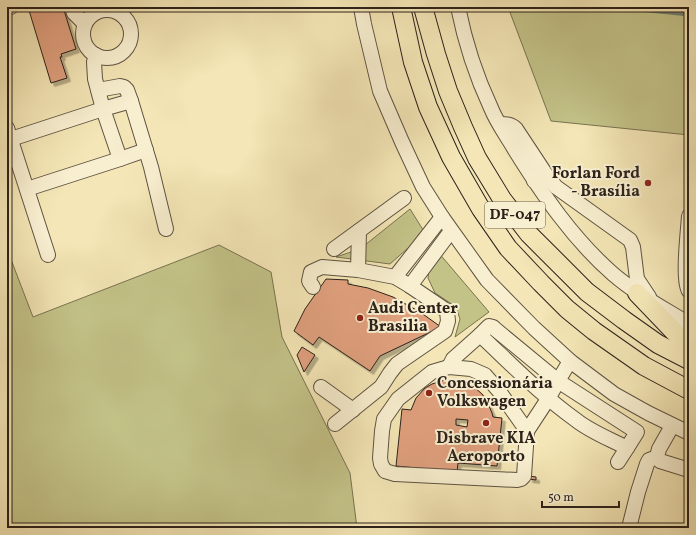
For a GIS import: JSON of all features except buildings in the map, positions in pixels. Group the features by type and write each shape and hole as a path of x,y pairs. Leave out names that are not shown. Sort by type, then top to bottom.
{"main road":[{"name":"DF-047","path":"401,7 413,62 428,107 451,157 481,209 508,248 562,304 594,331 644,366 689,390"},
{"name":"DF-047","path":"423,7 448,91 478,158 502,199 529,234 587,292 658,344 689,360"},
{"path":"638,293 689,347"}],"street":[{"path":"7,8 11,7"},
{"path":"72,7 85,24"},
{"path":"361,7 380,91 402,142 420,180 442,217 486,280 534,328 570,361 614,394 672,426 689,433"},
{"path":"458,7 470,54 491,110 540,178 559,215 586,248 613,274 638,293 689,324"},
{"path":"117,9 129,23 131,40 127,48 121,54 104,58 90,51 85,45 83,31 89,17 95,13 102,10 117,9"},
{"path":"96,55 94,62 95,79 103,109 120,159"},
{"path":"98,90 116,86 124,87 127,90 151,167 166,229"},
{"path":"48,255 9,133 131,101"},
{"path":"27,189 146,150"},
{"path":"540,178 556,186 630,240 633,247 637,279 653,302"},
{"path":"334,249 404,198"},
{"path":"689,216 686,273 686,283 689,291"},
{"path":"395,277 442,217"},
{"path":"358,270 359,230"},
{"path":"410,286 451,231"},
{"path":"411,256 425,266"},
{"path":"313,287 309,281 311,272 322,267 358,270 395,277 447,311 448,321 445,331 398,364 381,387 335,424"},
{"path":"449,367 453,359 489,326 493,326 494,329 558,381 637,432"},
{"path":"480,335 548,399 576,421 594,432 627,448"},
{"path":"527,431 499,391 485,375 471,369 449,367 432,372 398,399 384,419 380,458 381,464 385,471 395,474 521,479 524,476 527,431 570,361"},
{"path":"321,387 353,410"},
{"path":"618,462 648,413"},
{"path":"657,457 659,449 672,426"},
{"path":"657,457 660,461 689,470"},
{"path":"629,528 646,464 649,460 657,457"}],"green space":[{"path":"508,7 625,7 689,13 689,135 551,121"},
{"path":"410,209 425,233 390,264 336,257 360,249"},
{"path":"219,245 271,272 282,337 350,473 357,528 7,528 7,249 33,317"},
{"path":"438,252 489,312 455,337 460,319 456,307 435,293 428,278 430,263"}],"waterway":[{"path":"609,7 689,15"}],"place":[{"name":"Forlan Ford - Brasília","path":"648,183"},
{"name":"Audi Center Brasilia","path":"360,318"},
{"name":"Concessionária Volkswagen","path":"429,393"},
{"name":"Disbrave KIA Aeroporto","path":"486,423"}]}
